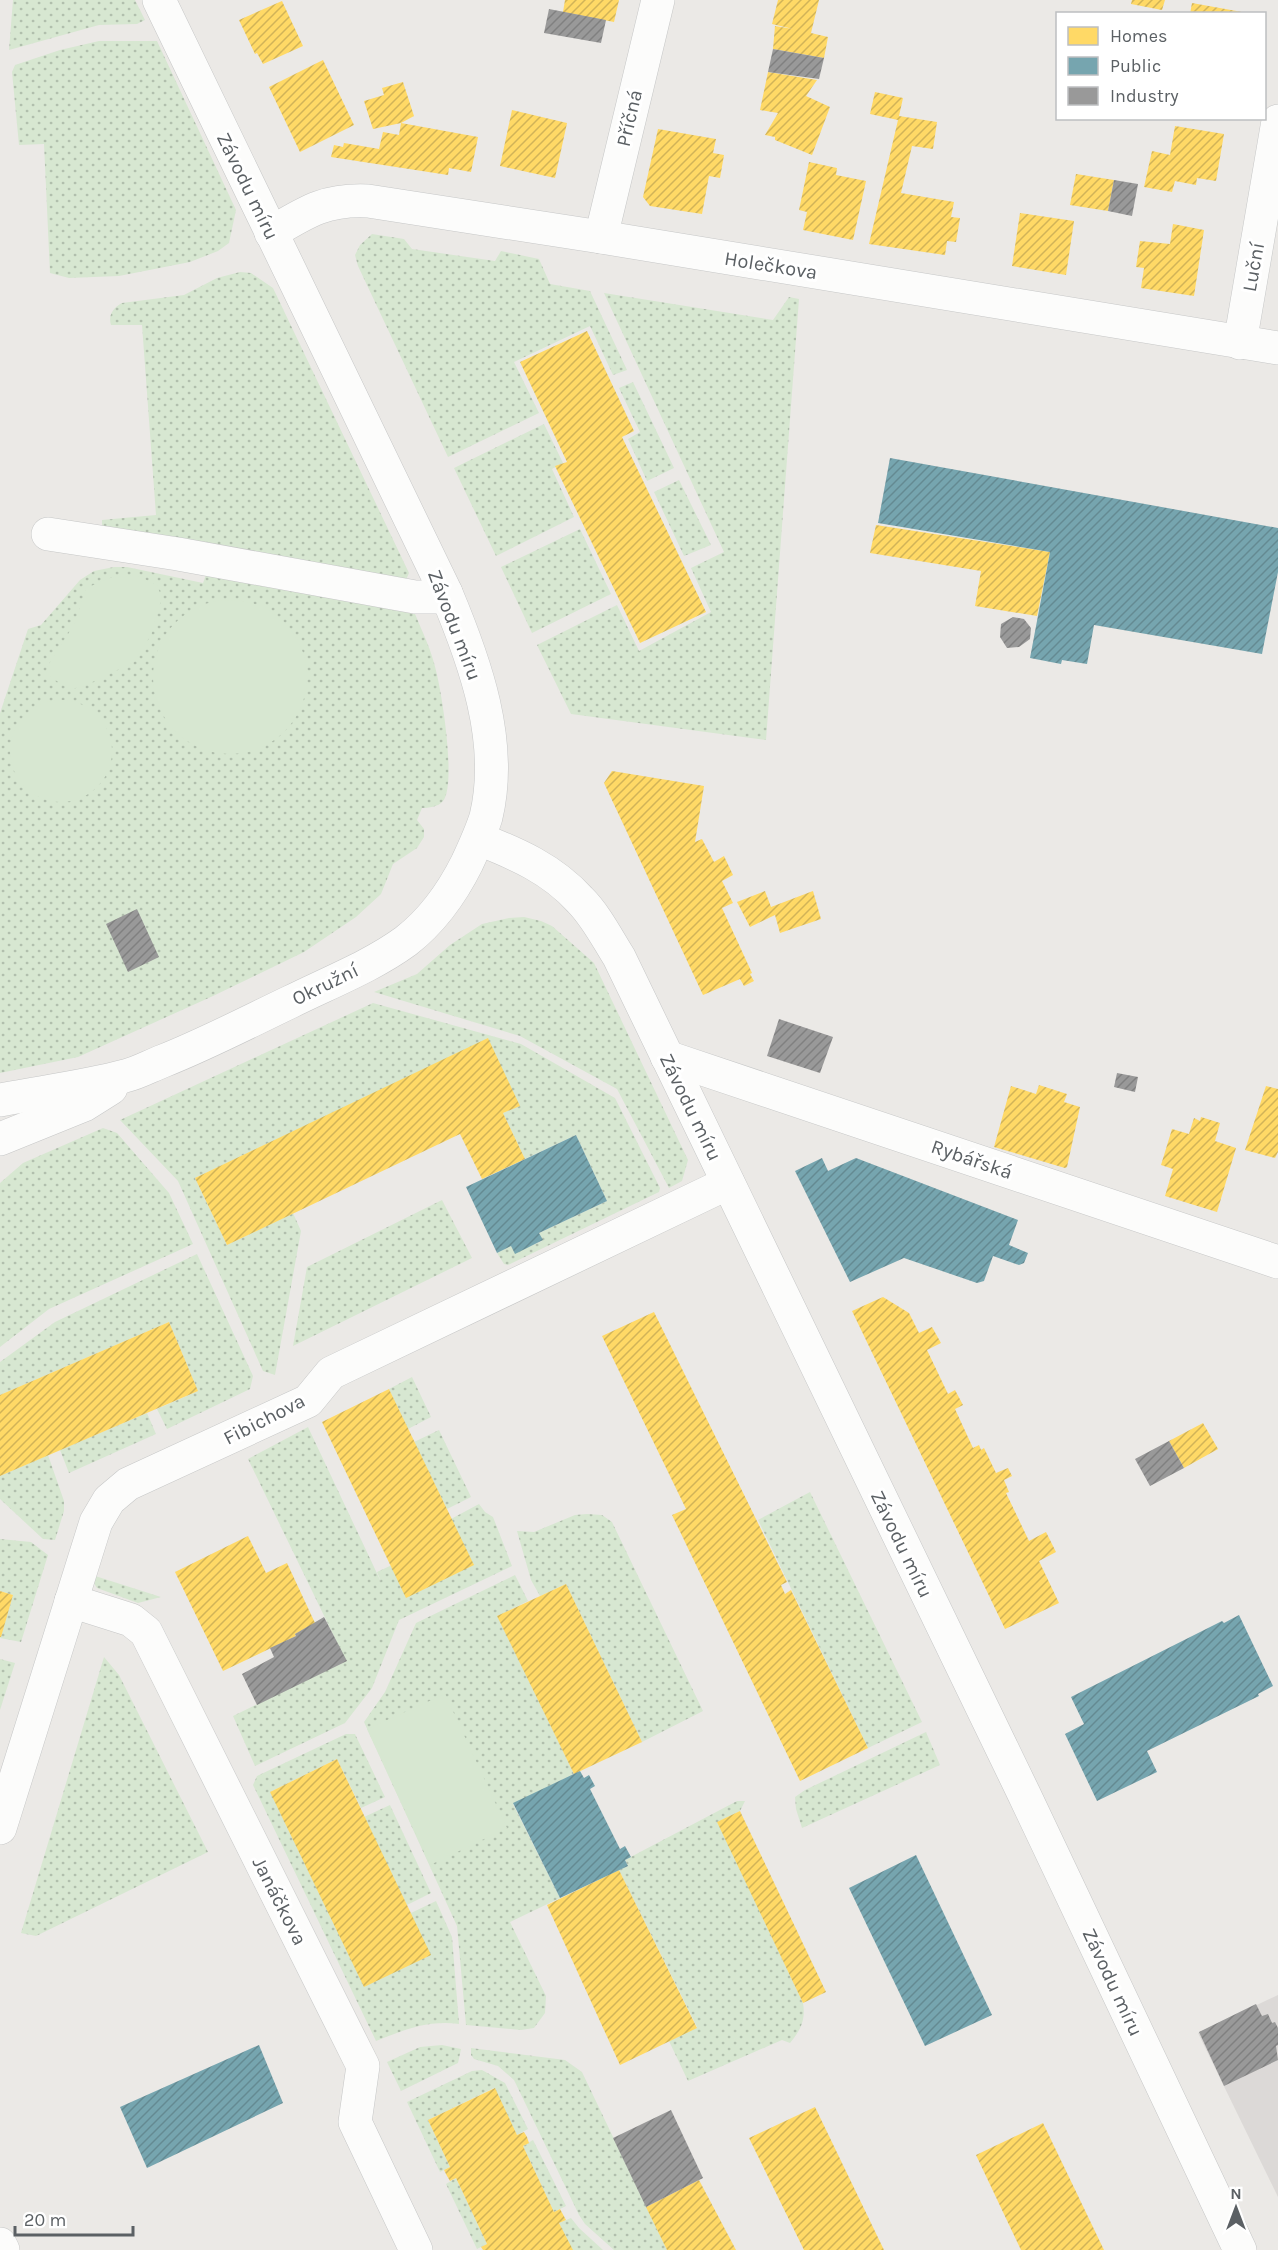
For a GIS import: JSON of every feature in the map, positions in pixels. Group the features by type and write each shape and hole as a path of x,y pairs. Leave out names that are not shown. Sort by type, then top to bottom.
{"street":[{"name":"Závodu míru","path":"159,0 446,593 474,666 483,700 491,761 486,816 479,838 537,864 560,880 581,900 619,957 1024,1794 1240,2250"},
{"name":"Příčná","path":"601,237 657,0"},
{"name":"Luční","path":"1240,343 1278,121"},
{"name":"Holečkova","path":"271,233 312,210 339,201 368,201 1278,348"},
{"path":"48,534 178,554 415,597 434,597 446,593"},
{"name":"Okružní","path":"0,1100 126,1076 228,1033 380,957 422,927 451,892 479,838"},
{"name":"Rybářská","path":"667,1057 1278,1262"},
{"name":"Okružní","path":"0,1139 84,1105 104,1094 126,1076"},
{"name":"Fibichova","path":"0,1828 96,1522 109,1500 128,1484 308,1401 331,1373 728,1183"},
{"name":"Janáčkova","path":"71,1602 132,1620 146,1632 363,2067 355,2122 416,2250"},
{"path":"0,2244 3,2250"}],"shaded area":[{"path":"1278,1995 1278,2197 1198,2033"}],"green space":[{"path":"13,0 135,0 145,20 137,24 99,25 9,50"},
{"path":"99,41 157,41 236,210 229,243 218,251 190,262 119,276 69,278 50,273 44,144 19,145 12,72 15,65 60,50"},
{"path":"372,234 404,239 412,249 495,261 501,251 539,259 550,284 590,291 627,370 613,375 590,326 514,362 539,413 448,457 358,266 355,255 360,245"},
{"path":"240,272 251,273 273,288 409,573 405,582 102,529 102,520 156,515 142,325 111,325 112,312 122,303 184,295 217,278"},
{"path":"604,293 773,320 789,297 799,299 766,740 571,714 537,645 617,605 639,651 711,612 691,568 724,552"},
{"path":"633,382 674,468 647,481 628,439 640,432 619,388"},
{"path":"544,424 563,463 552,469 574,517 496,556 454,468"},
{"path":"679,480 711,545 684,556 654,492"},
{"path":"580,529 611,594 532,633 501,567"},
{"path":"127,567 203,583 208,569 412,606 437,675 448,756 447,791 439,805 422,808 417,820 424,829 424,837 417,848 393,864 381,894 356,917 304,952 78,1057 0,1073 0,713 28,629 41,625 80,580 94,571"},
{"path":"136,575 157,585 162,598 151,635 134,662 82,687 69,689 46,674 47,667 75,623 86,588 110,578"},
{"path":"230,600 245,601 259,606 273,613 284,623 294,634 301,648 306,662 306,692 301,706 294,720 284,731 273,741 259,748 245,753 230,754 215,753 201,748 187,741 176,731 166,720 159,706 154,692 153,677 154,662 159,648 166,634 176,623 187,613 201,606 215,601"},
{"path":"61,700 80,704 97,715 108,732 112,751 108,770 97,787 80,798 61,802 42,798 25,787 14,770 10,751 14,732 25,715 42,704"},
{"path":"524,917 552,926 594,963 688,1160 682,1181 669,1188 617,1089 520,1036 374,992 417,974 450,945 482,924"},
{"path":"373,1003 521,1044 615,1098 660,1188 659,1192 508,1265 504,1264 497,1253 511,1246 515,1253 542,1241 539,1233 607,1201 576,1135 525,1159 503,1113 519,1106 488,1039 195,1178 227,1245 293,1213 301,1231 275,1375 263,1371 178,1181 120,1120"},
{"path":"103,1128 117,1133 169,1193 193,1244 49,1309 0,1347 0,1183 23,1163"},
{"path":"442,1200 472,1258 293,1346 307,1267"},
{"path":"197,1254 253,1376 250,1389 167,1429 157,1409 198,1391 169,1322 0,1395 0,1362 55,1322"},
{"path":"412,1377 431,1417 408,1429 389,1389"},
{"path":"147,1413 156,1434 69,1473 60,1450"},
{"path":"308,1427 382,1584 377,1572 392,1565 451,1519 479,1504 493,1517 512,1566 399,1620 372,1688 345,1723 255,1766 233,1716 346,1661 248,1459"},
{"path":"439,1430 471,1497 447,1509 414,1442"},
{"path":"48,1455 64,1501 64,1511 55,1540 43,1539 0,1499 0,1476"},
{"path":"810,1492 922,1722 868,1748 758,1520"},
{"path":"575,1515 602,1515 612,1522 703,1711 642,1742 566,1584 540,1596 531,1580 517,1531 534,1532"},
{"path":"0,1539 31,1542 48,1555 21,1642 0,1638 13,1595 0,1591"},
{"path":"92,1575 161,1597 138,1603 97,1588"},
{"path":"515,1575 528,1601 498,1616 574,1774 513,1804 560,1898 510,1922 546,1996 545,2013 534,2028 521,2030 466,2025 457,1926 364,1722 385,1692 416,1623"},
{"path":"104,1657 119,1675 208,1852 36,1936 21,1933"},
{"path":"0,1659 15,1663 0,1710"},
{"path":"445,1694 507,1828 430,1865 367,1729"},
{"path":"926,1732 940,1765 802,1828 795,1797 805,1790"},
{"path":"346,1734 355,1734 385,1797 361,1808 337,1759 270,1792 411,1913 436,1901 452,1937 459,2024 426,2025 376,2041 253,1785 257,1776"},
{"path":"737,1801 745,1801 740,1811 718,1822 803,2003 803,2020 790,2043 782,2040 688,2081 669,2041 697,2027 619,1870 628,1866 625,1860"},
{"path":"390,1805 431,1893 407,1905 364,1817"},
{"path":"442,2045 461,2049 458,2063 401,2091 387,2062 420,2047"},
{"path":"471,2048 565,2060 582,2072 667,2250 614,2250 585,2224 514,2080 498,2066 474,2059 471,2055"},
{"path":"482,2070 505,2083 528,2129 517,2135 494,2088 428,2120 450,2167 440,2172 407,2102 472,2071"},
{"path":"533,2140 566,2206 554,2212 523,2146"},
{"path":"456,2178 487,2244 477,2249 446,2184"},
{"path":"571,2218 603,2250 572,2250 559,2223"}],"building: Homes":[{"path":"565,0 619,0 614,22 563,12"},
{"path":"778,0 819,0 811,33 828,37 824,58 773,49 775,26 793,29 772,24"},
{"path":"1132,0 1165,0 1162,10 1131,4"},
{"path":"282,1 303,46 263,64 257,53 255,54 239,20"},
{"path":"1192,3 1242,12 1190,12"},
{"path":"323,60 354,125 300,152 269,87"},
{"path":"768,72 817,80 806,96 830,107 812,155 775,140 775,137 765,135 778,113 760,110"},
{"path":"403,82 414,116 401,123 373,129 364,101 384,95 382,88"},
{"path":"875,92 903,98 899,116 937,122 933,149 912,146 901,193 954,202 951,217 960,218 956,242 947,241 945,255 869,244 898,120 870,114"},
{"path":"512,110 567,123 555,178 500,166"},
{"path":"401,123 478,137 471,172 449,168 448,175 331,157 334,145 343,147 344,143 379,149 383,132 399,135"},
{"path":"1175,126 1224,134 1216,181 1197,178 1196,185 1175,181 1172,192 1144,187 1152,151 1170,155"},
{"path":"658,129 716,139 713,153 724,155 720,178 709,176 702,214 650,206 643,197"},
{"path":"809,162 837,168 836,175 866,181 853,240 803,230 807,212 799,210"},
{"path":"1076,174 1114,180 1108,211 1070,205"},
{"path":"1020,213 1074,221 1066,275 1012,266"},
{"path":"1173,224 1204,230 1194,296 1141,288 1144,268 1136,267 1140,241 1170,244"},
{"path":"587,331 634,431 622,437 706,612 640,643 555,466 567,462 520,362"},
{"path":"876,525 1050,552 1037,616 975,606 981,571 870,553"},
{"path":"612,771 704,786 695,842 702,839 714,862 724,856 733,875 722,881 733,903 722,908 754,981 744,986 740,979 703,995 604,783"},
{"path":"765,891 771,907 813,891 821,919 780,933 775,915 750,927 737,902"},
{"path":"488,1038 520,1106 503,1113 525,1159 482,1179 460,1134 227,1245 195,1178"},
{"path":"1039,1085 1067,1094 1064,1102 1080,1107 1065,1168 994,1147 1011,1086 1036,1094"},
{"path":"1266,1086 1278,1089 1278,1152 1275,1158 1245,1150"},
{"path":"1201,1117 1220,1123 1215,1141 1236,1148 1217,1212 1165,1196 1173,1169 1161,1165 1172,1129 1189,1134 1194,1118 1200,1121"},
{"path":"883,1297 909,1313 919,1333 932,1327 941,1343 927,1350 948,1394 955,1390 963,1405 955,1409 973,1448 979,1445 981,1450 984,1448 996,1473 1008,1468 1012,1476 1004,1480 1009,1492 1006,1493 1029,1541 1046,1532 1056,1552 1039,1561 1059,1603 1005,1629 852,1311"},
{"path":"654,1312 787,1582 781,1585 785,1594 791,1590 868,1748 800,1781 672,1515 686,1509 602,1336"},
{"path":"169,1322 198,1391 0,1476 0,1395"},
{"path":"389,1389 474,1565 406,1598 322,1422"},
{"path":"1203,1423 1218,1449 1184,1468 1169,1441"},
{"path":"248,1536 266,1573 287,1563 315,1623 295,1634 296,1636 223,1671 175,1572"},
{"path":"566,1584 642,1742 574,1774 497,1616"},
{"path":"0,1591 13,1595 1,1637 0,1637"},
{"path":"337,1759 431,1955 364,1987 270,1792"},
{"path":"740,1811 826,1992 803,2003 717,1822"},
{"path":"619,1870 697,2028 620,2065 547,1905"},
{"path":"495,2088 517,2135 524,2132 527,2137 529,2143 523,2146 554,2212 560,2209 566,2220 559,2223 573,2250 483,2250 481,2247 487,2244 456,2178 450,2181 444,2170 450,2167 428,2120"},
{"path":"815,2107 884,2250 804,2250 749,2138"},
{"path":"1043,2123 1104,2250 1021,2250 976,2155"},
{"path":"699,2180 736,2250 667,2250 646,2207"}],"building: Public":[{"path":"890,458 1278,528 1278,572 1262,654 1094,625 1087,664 1062,660 1061,664 1030,658 1050,552 878,523"},
{"path":"576,1135 607,1201 539,1233 543,1240 515,1254 511,1246 497,1253 466,1187"},
{"path":"822,1158 828,1171 856,1158 1018,1220 1009,1245 1028,1253 1024,1263 1019,1265 993,1256 984,1281 977,1283 904,1258 850,1282 795,1171"},
{"path":"1239,1615 1273,1686 1258,1694 1259,1696 1147,1751 1157,1772 1097,1801 1065,1734 1084,1724 1071,1697 1222,1621 1224,1623"},
{"path":"580,1771 584,1778 589,1775 595,1786 590,1789 620,1849 625,1846 631,1857 625,1860 628,1866 560,1898 513,1803"},
{"path":"916,1855 992,2015 925,2046 849,1888"},
{"path":"259,2045 283,2103 147,2168 120,2107"}],"building: Industry":[{"path":"549,9 606,20 601,43 544,33"},
{"path":"773,49 824,58 819,79 768,72"},
{"path":"1114,180 1138,184 1132,216 1108,211"},
{"path":"1013,617 1024,619 1031,628 1030,639 1019,647 1007,648 1000,637 1001,624"},
{"path":"137,909 159,957 128,972 106,924"},
{"path":"779,1019 833,1037 820,1073 767,1056"},
{"path":"1117,1073 1138,1077 1135,1092 1114,1087"},
{"path":"1169,1441 1184,1468 1150,1486 1135,1459"},
{"path":"324,1617 347,1661 257,1705 242,1674 274,1657 270,1648 296,1636 295,1634"},
{"path":"1256,2004 1262,2016 1268,2014 1272,2023 1275,2022 1278,2028 1278,2045 1276,2046 1278,2060 1224,2086 1199,2032"},
{"path":"671,2110 703,2178 646,2207 613,2138"}]}
